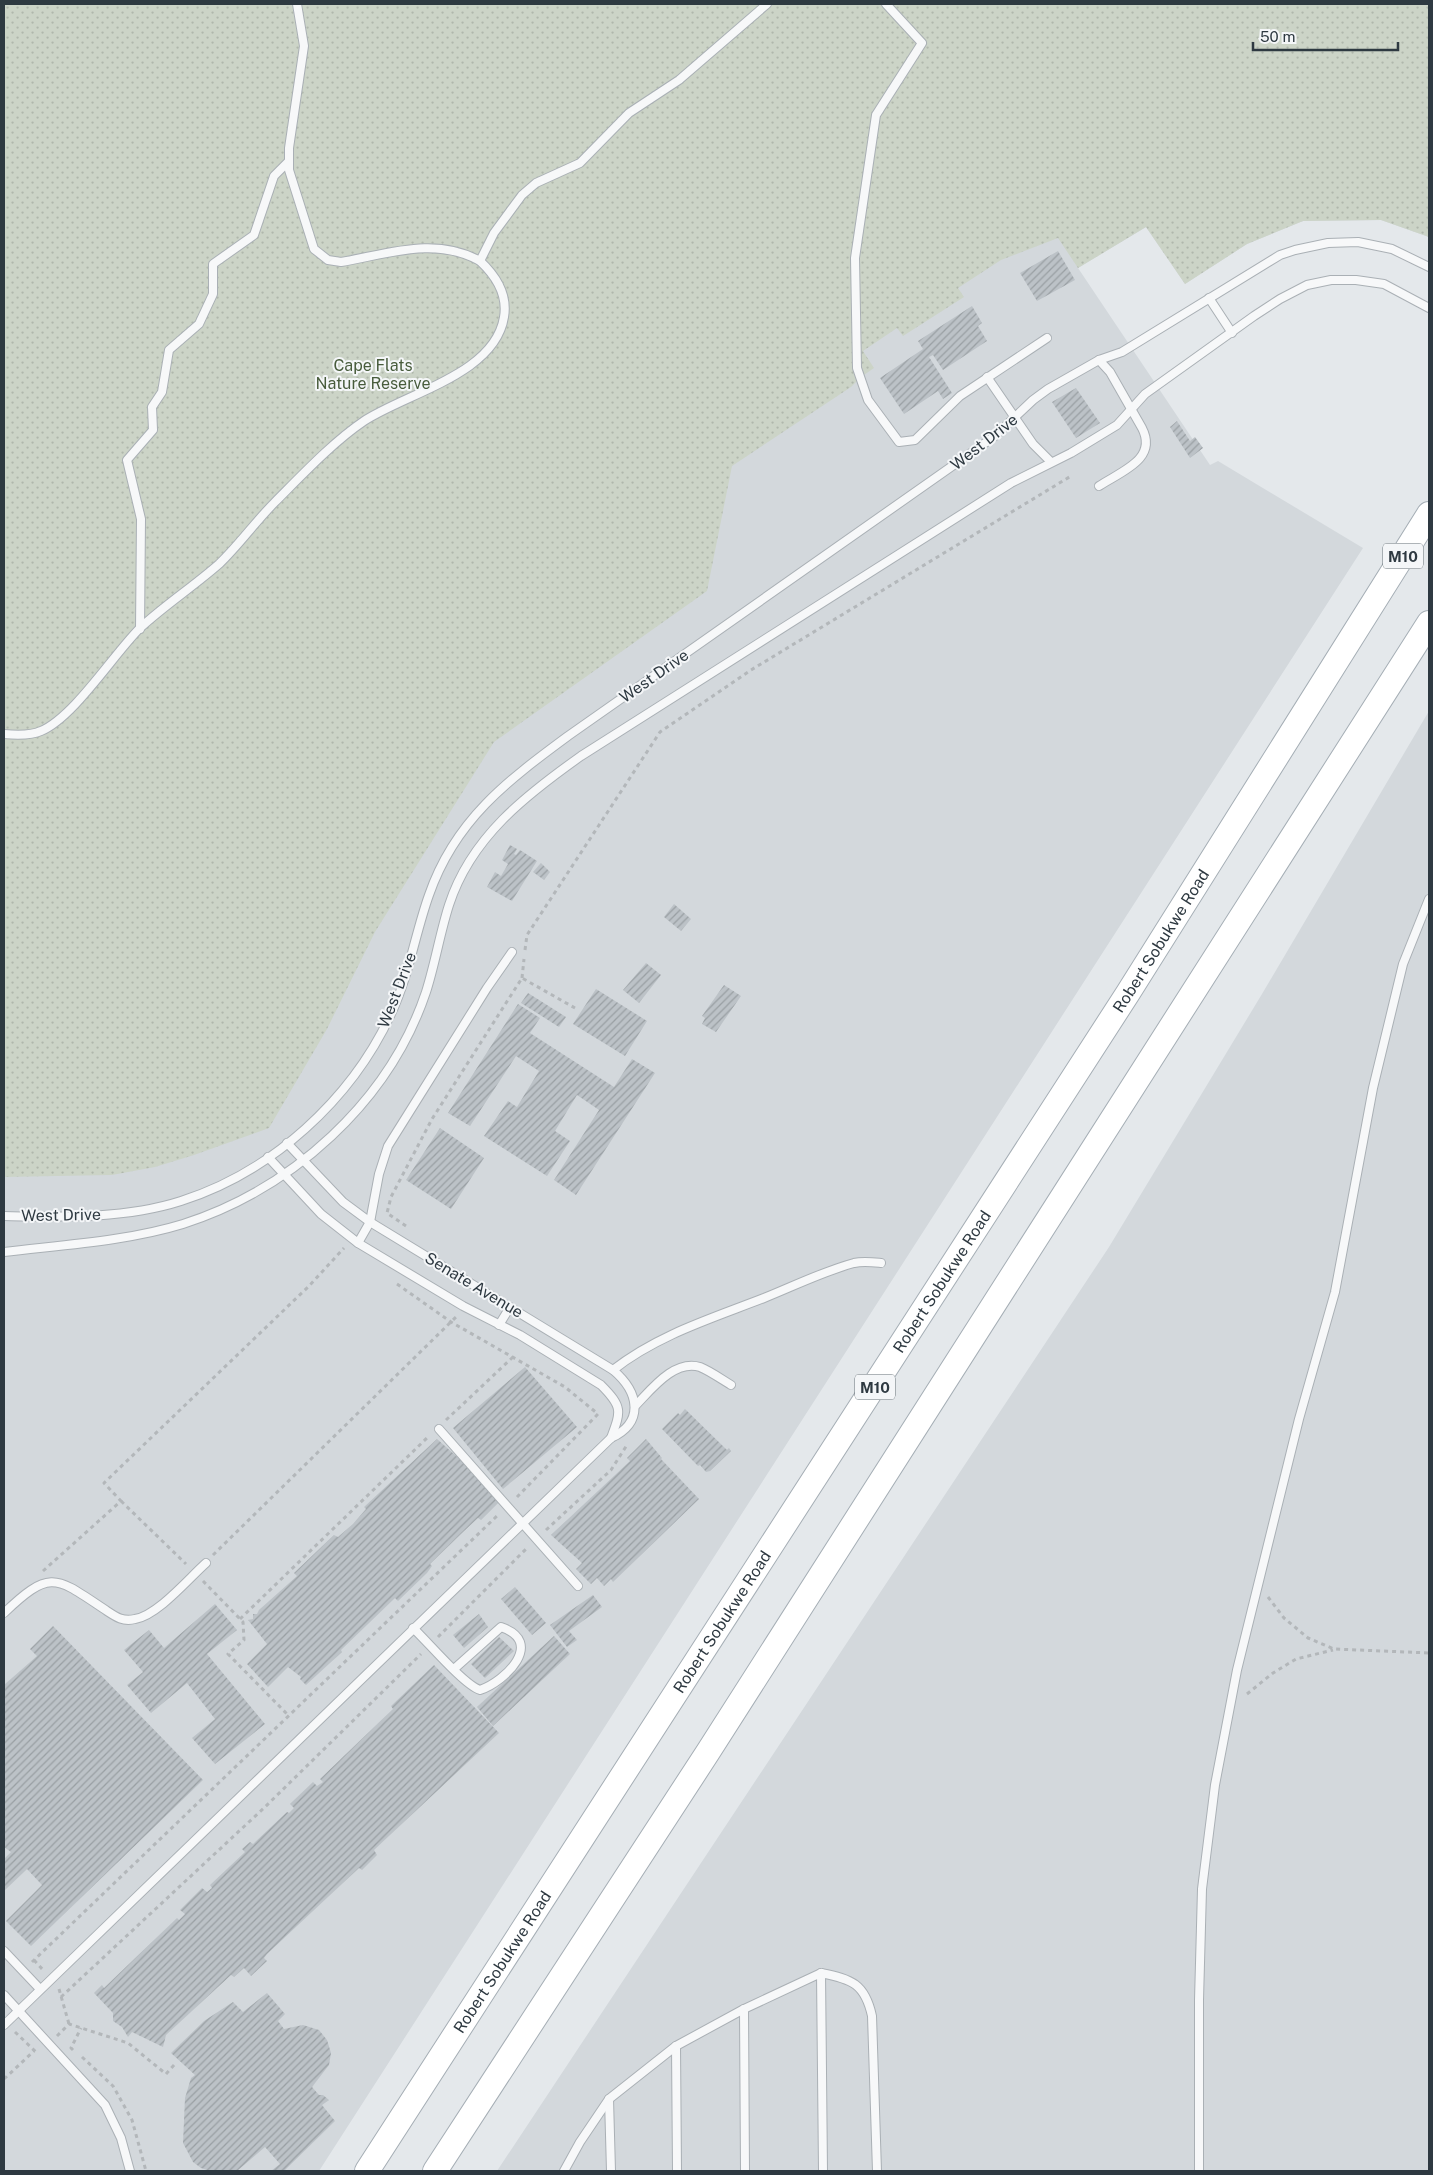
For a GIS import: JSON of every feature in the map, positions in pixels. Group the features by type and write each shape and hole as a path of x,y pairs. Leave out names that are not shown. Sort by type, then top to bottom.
{"main road":[{"name":"Robert Sobukwe Road","path":"367,2171 1128,993 1429,514"},
{"path":"435,2171 719,1735 1429,623"}],"lane":[{"path":"4,734 30,734 41,731 54,722 74,704 140,629 220,563 274,502 353,429 382,409 460,372 486,353 498,336 505,309 499,284 489,268 462,252 440,247 341,262 328,260 314,249 292,182 288,162 304,46 297,4"},
{"path":"480,261 494,233 522,195 536,183 580,163 629,113 679,80 767,4"},
{"path":"886,4 922,43 876,115 855,258 857,368 868,400 899,442 915,440 960,396 1047,338"},
{"path":"140,629 141,519 127,460 153,430 152,407 162,392 169,350 199,324 213,294 213,264 254,235 274,176 288,162"},
{"name":"West Drive","path":"4,1216 110,1214 180,1201 210,1190 268,1157 287,1143 322,1113 345,1088 369,1055 398,996 429,894 445,858 463,828 493,796 525,767 568,736 951,468 1015,419 1032,400 1048,389 1099,360 1122,352 1280,255 1295,250 1328,243 1358,242 1392,250 1429,267"},
{"name":"West Drive","path":"4,1252 138,1234 182,1224 222,1210 254,1194 284,1175 337,1131 366,1099 390,1068 412,1028 426,992 450,903 481,845 505,815 537,787 581,756 1011,483 1051,462 1071,454 1117,425 1145,394 1280,299 1307,285 1331,280 1356,280 1384,284 1429,308"},
{"path":"1209,298 1232,333"},
{"path":"1099,360 1110,372 1147,437 1147,448 1142,456 1099,486"},
{"path":"987,378 1033,444 1051,462"},
{"path":"1199,2171 1198,2010 1202,1889 1214,1785 1259,1582 1299,1419 1334,1292 1373,1088 1400,974 1429,899"},
{"path":"358,1243 370,1222 379,1174 388,1146 487,988 512,952"},
{"name":"Senate Avenue","path":"287,1143 344,1202 370,1222 613,1370 624,1379 635,1406"},
{"name":"Senate Avenue","path":"268,1157 335,1227 358,1243 463,1306 520,1335 601,1385 612,1396 619,1407 619,1414 611,1438"},
{"path":"613,1370 635,1354 669,1336 769,1296 854,1263 867,1261 881,1263"},
{"path":"499,1325 510,1307"},
{"path":"4,2024 39,1988 523,1522 611,1438 624,1432 630,1426 635,1406 664,1378 672,1372 689,1366 700,1367 731,1385"},
{"path":"437,1429 523,1522 578,1586"},
{"path":"4,1613 36,1586 54,1581 73,1589 118,1619 134,1620 151,1612 206,1563"},
{"path":"413,1628 454,1669 474,1688 480,1690 488,1687 519,1659 522,1653 521,1646 517,1638 506,1628 500,1626 454,1669"},
{"path":"4,1951 39,1988"},
{"path":"822,1973 823,2171"},
{"path":"564,2171 580,2142 610,2099 676,2046 744,2009 822,1973 843,1977 858,1985 868,1998 872,2016 877,2171"},
{"path":"4,1995 105,2105 121,2138 130,2171"},
{"path":"744,2009 745,2171"},
{"path":"676,2046 677,2171"},
{"path":"610,2099 610,2171"}],"path":[{"path":"411,1230 387,1213 391,1197 432,1120 522,978 527,935 660,732 751,670 1071,476"},
{"path":"522,978 575,1008"},
{"path":"339,1244 351,1252"},
{"path":"288,1715 228,1654 244,1640 243,1622 104,1483 309,1286 345,1248"},
{"path":"34,1960 508,1506 598,1414 565,1387 451,1322 396,1284"},
{"path":"206,1563 451,1322 463,1306"},
{"path":"240,1619 513,1357"},
{"path":"39,1574 121,1501"},
{"path":"1259,1582 1284,1618 1308,1638 1334,1649"},
{"path":"1230,1706 1273,1673 1296,1659 1334,1649 1429,1653"},
{"path":"4,2024 38,2054 68,2024 128,2043 166,2074 175,2064"},
{"path":"4,2078 34,2050"}],"shaded area":[{"path":"4,4 1429,4 1429,237 1381,220 1303,221 1247,244 1185,284 1146,227 1078,268 1210,465 1218,461 1363,548 319,2171 4,2171"},
{"path":"1429,711 1429,2171 497,2171 1109,1247 1262,994"}],"green space":[{"name":"Cape Flats Nature Reserve","path":"4,4 1429,4 1429,237 1381,220 1303,221 1247,244 1185,284 1146,227 1078,268 1058,238 1001,260 958,288 964,297 903,336 897,328 863,351 874,368 851,387 732,466 707,591 494,742 375,932 327,1029 269,1128 155,1167 112,1175 4,1177"}],"building":[{"path":"1058,251 1075,280 1037,301 1020,273"},
{"path":"972,306 982,323 978,326 987,341 943,370 933,355 929,357 952,393 943,399 938,391 904,414 880,378 923,349 918,341"},
{"path":"1076,388 1100,423 1076,438 1052,402"},
{"path":"1177,421 1190,441 1195,437 1203,448 1190,458 1170,427"},
{"path":"510,845 517,849 514,854 516,855 520,850 537,861 512,901 487,887 495,872 501,876 508,864 502,860"},
{"path":"541,863 550,872 544,880 533,872"},
{"path":"674,904 691,919 681,931 664,917"},
{"path":"646,963 661,975 639,1003 623,990"},
{"path":"724,985 741,996 716,1032 702,1024 705,1018 702,1016"},
{"path":"596,989 647,1021 625,1056 573,1024"},
{"path":"528,993 566,1017 559,1027 521,1003"},
{"path":"518,1004 540,1018 530,1033 614,1087 632,1059 655,1073 576,1195 554,1180 599,1110 577,1095 555,1131 570,1141 547,1176 484,1136 508,1101 517,1107 539,1071 516,1056 470,1126 448,1113"},
{"path":"440,1128 484,1158 451,1209 406,1180"},
{"path":"525,1367 577,1427 503,1489 453,1428"},
{"path":"685,1409 727,1450 729,1448 731,1451 710,1471 706,1472 700,1465 698,1466 662,1429 678,1413 680,1415"},
{"path":"437,1439 463,1462 500,1501 481,1520 478,1518 464,1531 430,1564 432,1566 427,1573 398,1601 395,1598 341,1650 342,1652 306,1685 300,1679 301,1677 288,1667 268,1687 247,1664 267,1644 248,1620 253,1619 253,1614 257,1614 259,1610 297,1576 294,1573 334,1535 338,1537 353,1524 366,1509 364,1507"},
{"path":"646,1439 661,1459 699,1499 613,1582 611,1579 604,1586 597,1578 591,1584 576,1569 582,1563 551,1535 630,1461 627,1458"},
{"path":"515,1587 546,1623 532,1635 501,1599"},
{"path":"593,1595 602,1607 569,1631 577,1640 567,1647 550,1625"},
{"path":"215,1604 237,1630 207,1654 265,1724 215,1764 192,1738 215,1719 187,1683 151,1713 127,1685 143,1672 124,1650 149,1630 164,1648"},
{"path":"479,1614 488,1627 464,1648 453,1635"},
{"path":"53,1626 203,1780 31,1946 6,1921 42,1885 27,1869 4,1891 4,1859 11,1852 4,1847 4,1685 37,1656 30,1649"},
{"path":"554,1636 570,1654 493,1726 477,1707"},
{"path":"499,1637 514,1651 485,1678 471,1664"},
{"path":"434,1665 499,1733 374,1850 377,1855 362,1870 359,1868 267,1954 264,1958 267,1961 251,1976 244,1968 234,1977 231,1975 166,2035 163,2047 132,2032 128,2037 122,2027 113,2021 113,2013 94,1993 102,1985 104,1988 177,1918 179,1920 185,1914 180,1910 202,1888 207,1892 212,1888 210,1885 245,1852 242,1849 250,1842 253,1844 287,1812 289,1813 294,1808 290,1804 313,1782 317,1786 323,1782 320,1779 393,1709 391,1706"},
{"path":"267,1993 285,2014 278,2021 284,2029 303,2025 319,2030 327,2040 331,2053 329,2065 312,2087 319,2095 323,2095 329,2100 322,2105 335,2121 284,2171 271,2171 280,2164 265,2147 237,2171 210,2171 201,2168 193,2162 183,2143 185,2098 191,2078 195,2075 171,2053 204,2021 233,2002 243,2012"}]}
